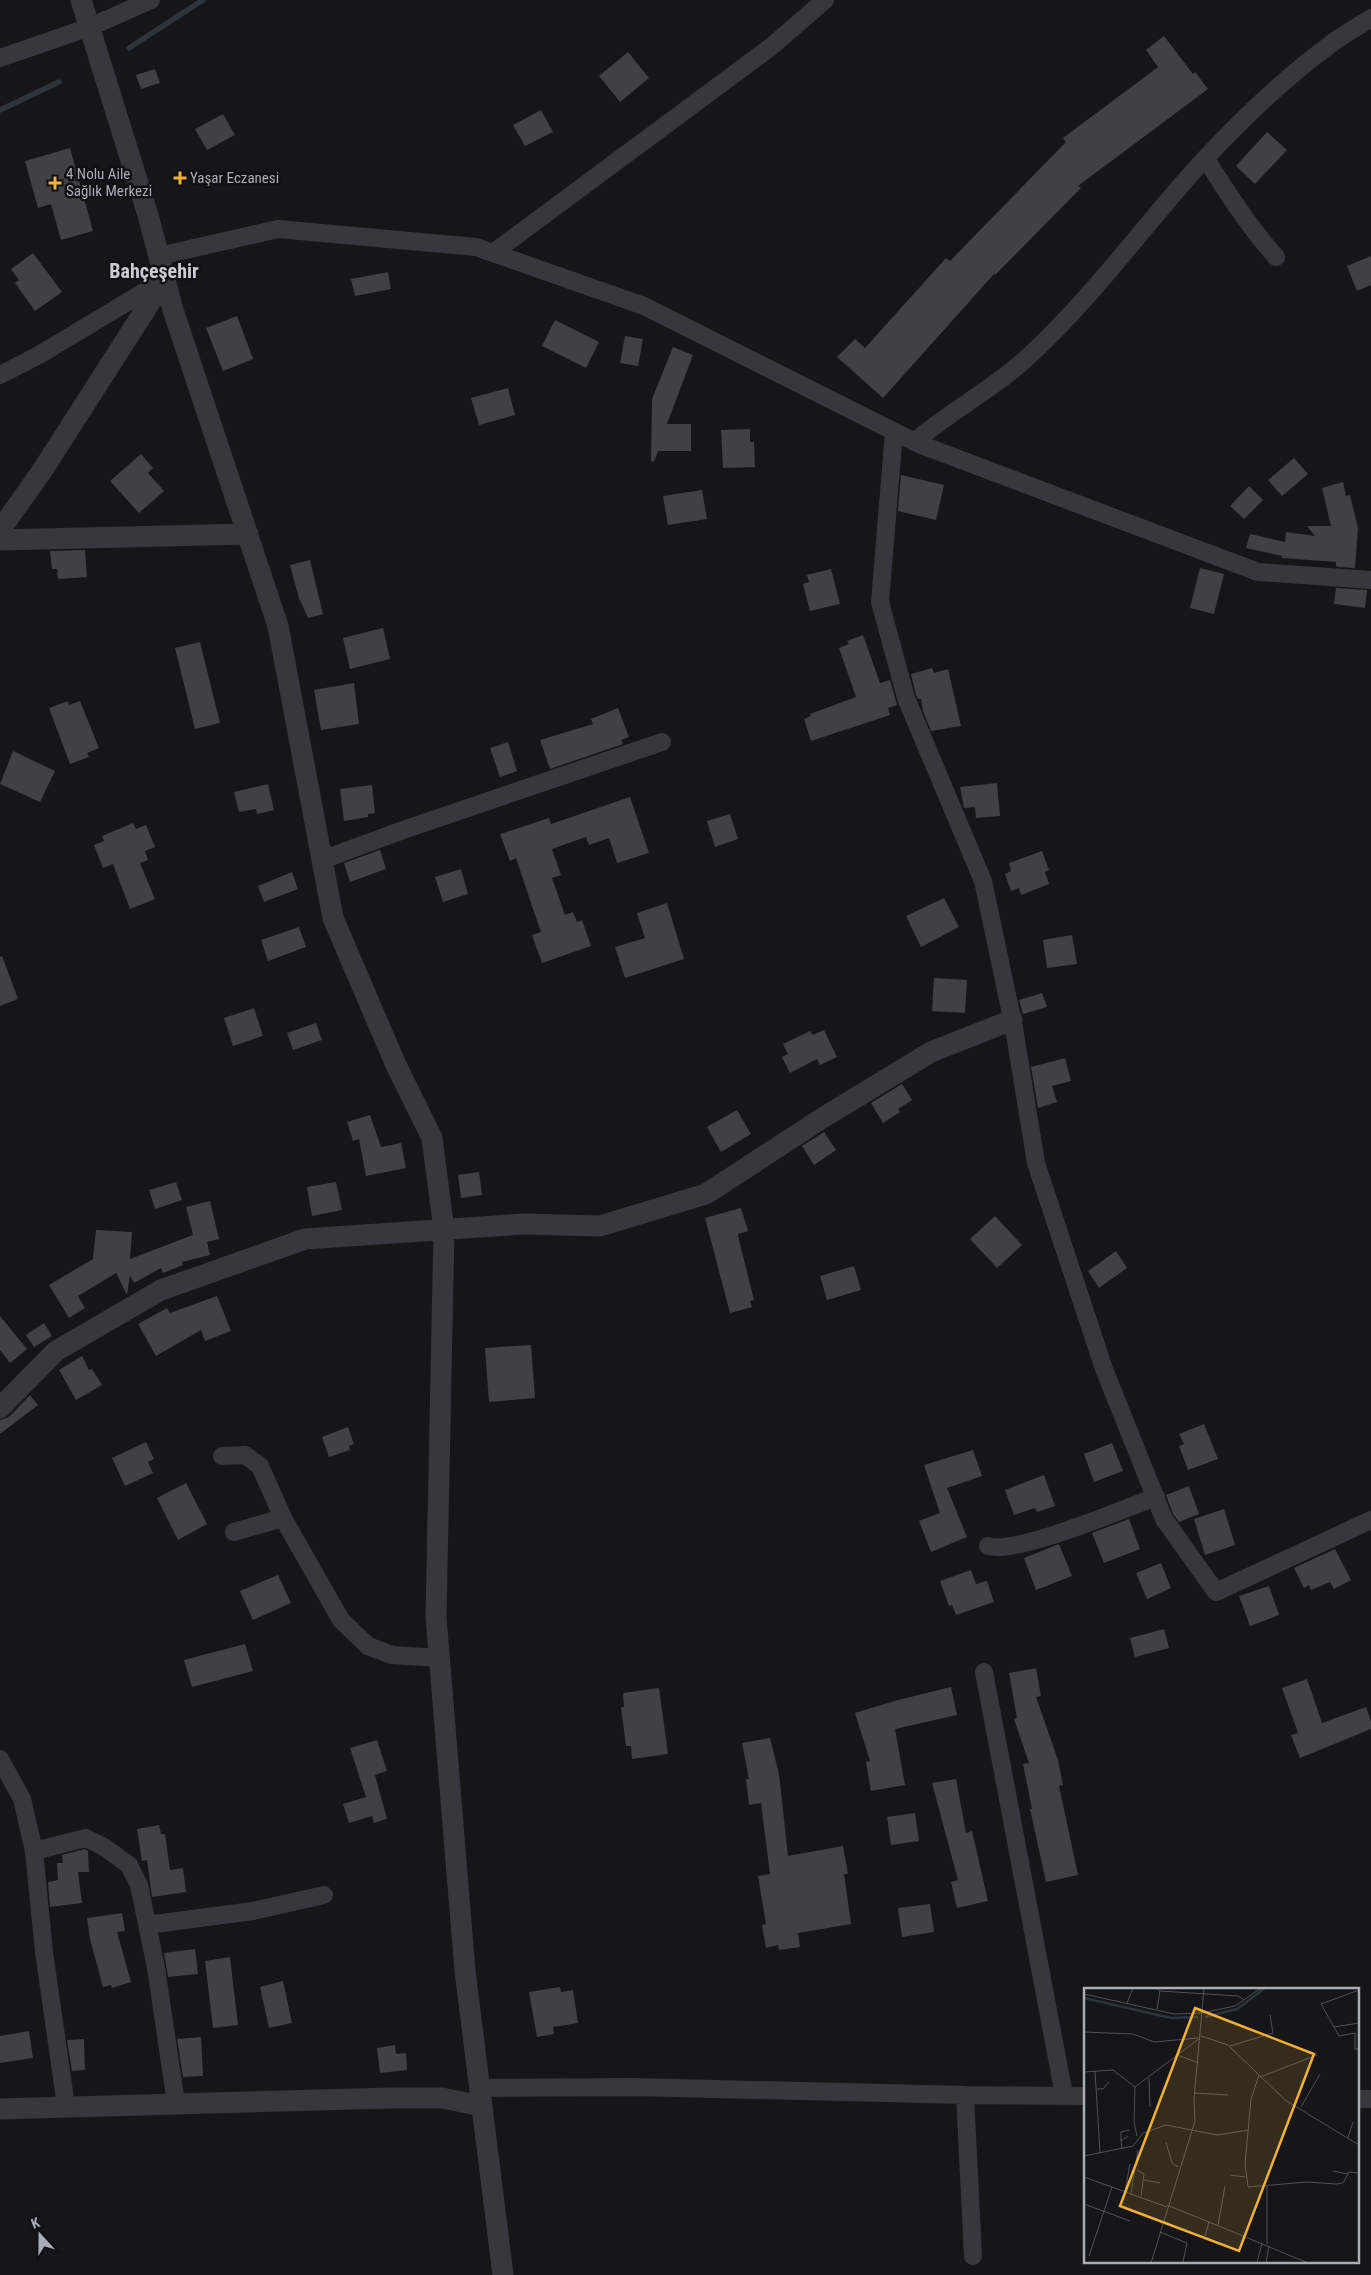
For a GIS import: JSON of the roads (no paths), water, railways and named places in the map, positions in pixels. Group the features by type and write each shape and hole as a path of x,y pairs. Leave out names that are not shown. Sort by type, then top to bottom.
{"street":[{"path":"81,0 159,256 173,310 278,626 333,918 396,1065 432,1138 444,1230 436,1617 465,1971 503,2275"},
{"path":"0,58 90,27 151,0"},
{"path":"493,253 772,46 825,0"},
{"path":"914,442 938,421 969,401 1028,357 1101,281 1206,159 1278,87 1328,46 1371,18"},
{"path":"1206,159 1262,242 1276,257"},
{"path":"159,256 278,229 476,246 644,306 914,442 1258,572 1371,580"},
{"path":"0,375 39,355 165,279"},
{"path":"0,530 42,471 165,279"},
{"path":"894,432 880,602 906,698 983,881 1012,1020 1036,1163 1104,1369 1164,1519 1216,1592 1371,1520"},
{"path":"0,540 248,534"},
{"path":"322,860 403,830 662,742"},
{"path":"0,1408 56,1351 161,1290 305,1239 524,1224 600,1226 706,1194 824,1117 931,1052 1012,1020"},
{"path":"222,1456 245,1455 260,1466 283,1518 341,1620 368,1646 392,1655 439,1658"},
{"path":"988,1546 997,1549 1022,1545 1156,1497"},
{"path":"234,1532 283,1518"},
{"path":"984,1672 1064,2096"},
{"path":"0,1759 22,1799 34,1851 44,1952 66,2106"},
{"path":"34,1851 86,1838 104,1847 129,1865 139,1885 147,1924 176,2102"},
{"path":"147,1924 254,1911 324,1894"},
{"path":"0,2108 176,2102 481,2097 634,2087 1084,2096"},
{"path":"965,2095 973,2256"},
{"path":"1358,2099 1371,2099"}],"waterway":[{"path":"129,48 203,0"},
{"path":"0,110 59,82"}],"place":[{"name":"Yaşar Eczanesi","path":"180,178"},
{"name":"4 Nolu Aile Sağlık Merkezi","path":"55,183"}],"district":[{"name":"Bahçeşehir","path":"154,271"}]}
